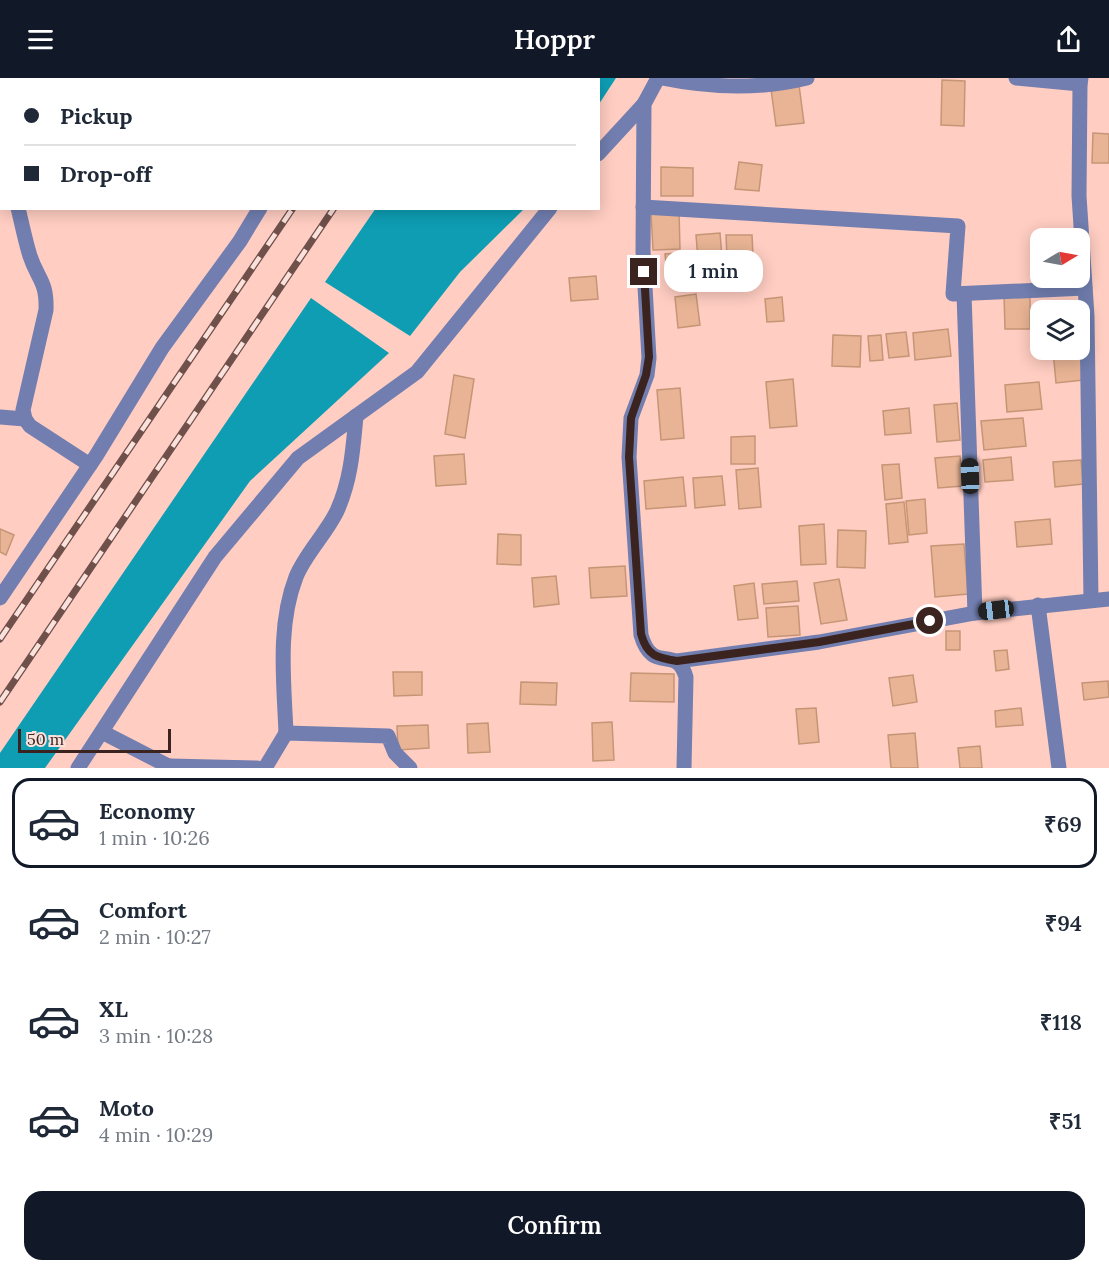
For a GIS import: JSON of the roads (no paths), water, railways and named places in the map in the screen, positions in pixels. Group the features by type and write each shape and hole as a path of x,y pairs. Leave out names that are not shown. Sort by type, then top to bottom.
{"street":[{"path":"600,152 644,104 660,78 693,84 745,88 807,78"},
{"path":"1016,78 1081,81 1079,196 1081,228"},
{"path":"644,104 643,251 649,357 646,375 631,418 629,457 641,634 648,652 656,658 677,661 819,642 975,613 1109,599"},
{"path":"643,207 957,226 953,294 1085,288 1090,600"},
{"path":"18,210 30,256 44,284 46,298 46,310 23,410 25,419 30,426 90,465"},
{"path":"0,597 90,465 162,348 240,241 259,210"},
{"path":"78,768 215,557 298,458 417,372 548,210"},
{"path":"964,294 975,613"},
{"path":"266,768 286,733 285,624 296,577 336,511 351,468 356,416"},
{"path":"0,417 25,419"},
{"path":"1038,605 1059,768"},
{"path":"677,661 683,667 686,677 684,768"},
{"path":"102,732 171,767 257,768"},
{"path":"286,733 388,736 395,753 410,768"}],"water":[{"path":"600,78 616,78 600,102"},
{"path":"375,210 523,210 460,272 410,336 325,282"},
{"path":"311,298 389,353 250,481 45,768 0,768 0,753"}],"railway":[{"path":"0,639 292,210"},
{"path":"0,702 333,210"}]}
